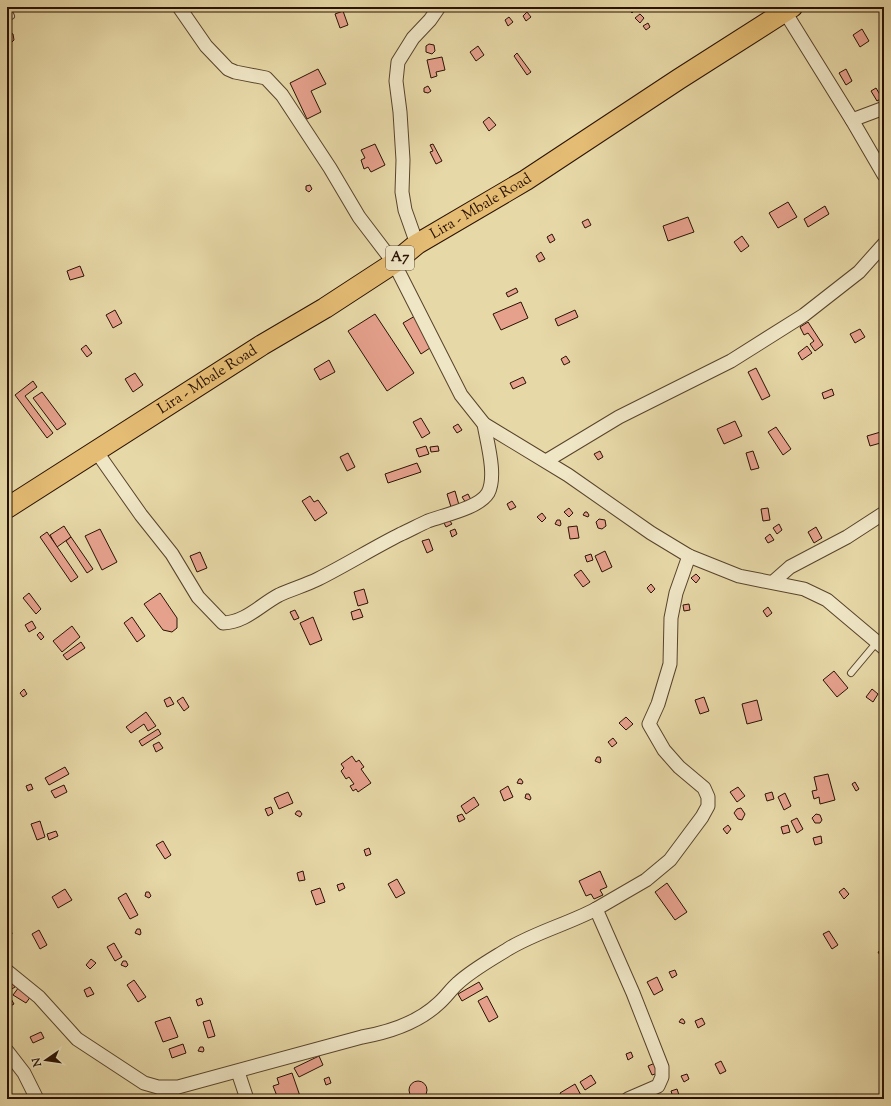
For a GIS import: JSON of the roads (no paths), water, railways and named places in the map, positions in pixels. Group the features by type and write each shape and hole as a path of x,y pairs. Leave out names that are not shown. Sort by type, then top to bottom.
{"main road":[{"name":"Lira - Mbale Road","path":"7,508 394,263 417,244 526,180 788,9"}],"street":[{"path":"179,7 206,46 228,69 235,72 266,78 274,85 330,168 359,216 394,263 461,395 484,424 546,461 601,497 651,533 689,556 739,576 804,588 827,600 880,645"},
{"path":"417,244 405,210 402,192 404,160 396,81 398,62 413,38 430,20 439,7"},
{"path":"788,9 884,175"},
{"path":"852,120 884,108"},
{"path":"546,461 619,417 731,361 804,315 859,272 884,244"},
{"path":"96,451 172,554 198,597 223,623 244,618 278,596 318,579 414,528 482,500 488,492 491,481 490,456 484,424"},
{"path":"773,582 790,567 847,537 884,513"},
{"path":"7,971 39,997 77,1039 144,1083 158,1087 178,1087 238,1072 362,1037 382,1034 404,1026 439,1003 458,983 509,949 537,934 579,918 646,880 670,860 702,817 708,806 708,797 704,788 680,767 664,750 649,724 658,704 670,664 671,618 676,593 689,556"},
{"path":"596,909 633,993 662,1067 662,1077 658,1086 628,1099"},
{"path":"7,1050 24,1073 37,1099"},
{"path":"238,1072 247,1099"}],"lane":[{"path":"7,8 11,16"},
{"path":"850,673 880,645"}]}
